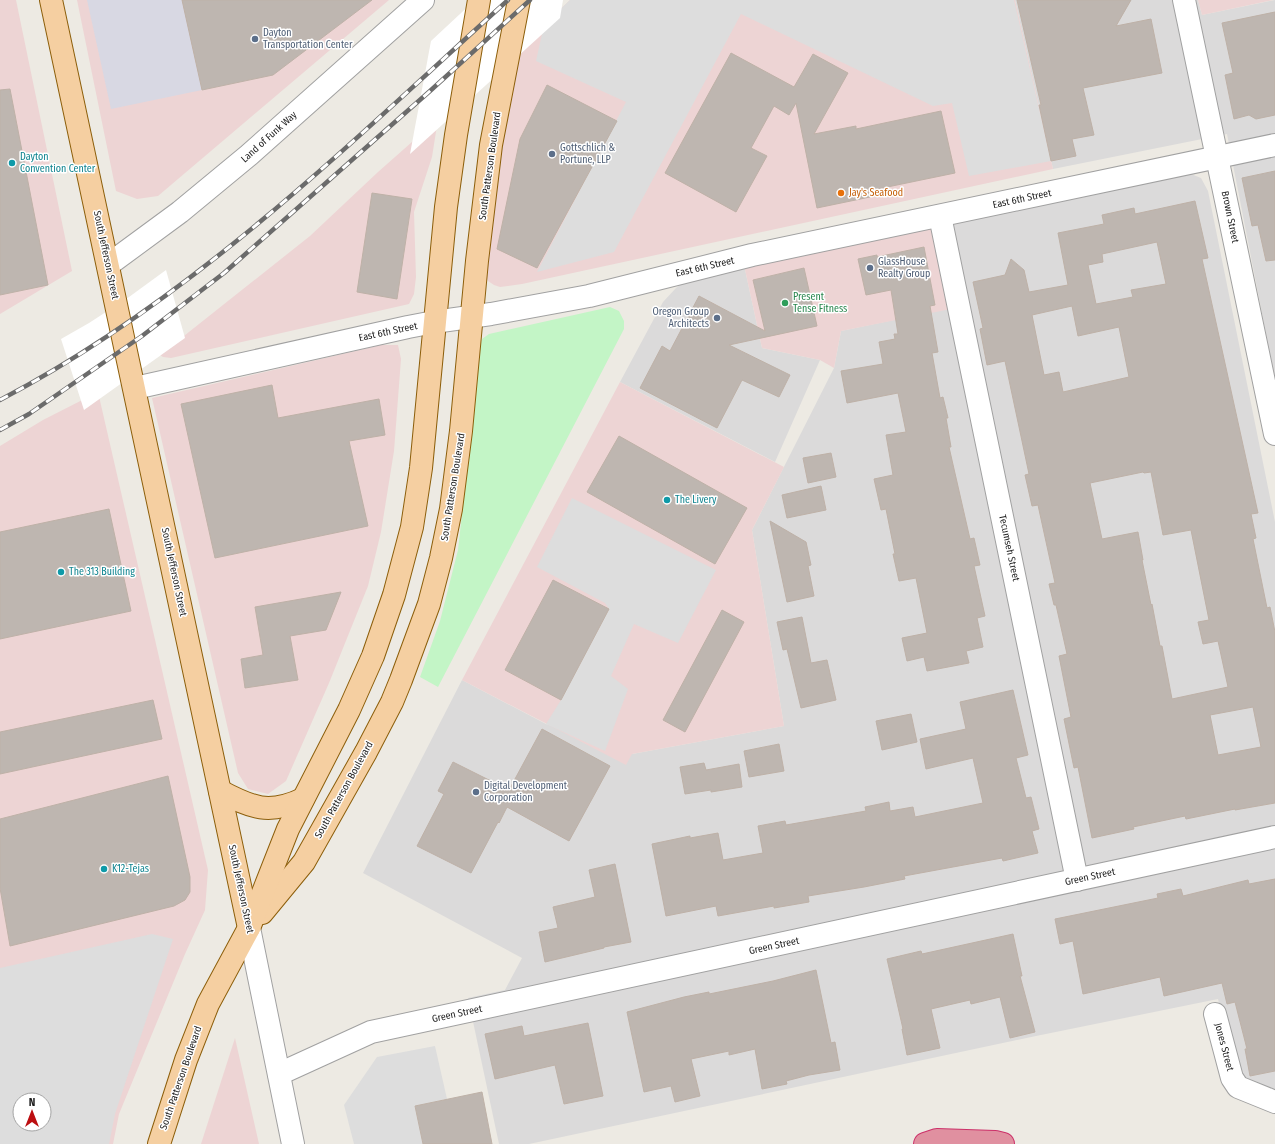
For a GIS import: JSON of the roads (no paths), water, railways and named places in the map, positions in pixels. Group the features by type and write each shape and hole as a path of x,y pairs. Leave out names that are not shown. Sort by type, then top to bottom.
{"highway":[{"path":"925,1144 937,1140 995,1142 1003,1144"}],"main road":[{"name":"South Jefferson Street","path":"51,0 249,928"},
{"name":"South Patterson Boulevard","path":"159,1144 186,1060 208,1004 249,928 288,829 349,710 373,656 394,595 412,527 421,468 446,207 456,135 479,0"},
{"name":"South Patterson Boulevard","path":"249,928 304,862 366,752 392,702 416,643 436,582 451,509 461,431 477,261 491,145 519,0"},
{"path":"220,791 252,806 268,808 276,808 292,804 303,799"}],"street":[{"name":"Land of Funk Way","path":"108,265 180,212 249,156 424,0"},
{"name":"Brown Street","path":"1184,0 1275,434"},
{"name":"East 6th Street","path":"135,388 434,322 491,314 589,296 752,256 1275,145"},
{"name":"Tecumseh Street","path":"940,216 1077,880"},
{"name":"Green Street","path":"279,1074 371,1032 1275,838"},
{"name":"South Jefferson Street","path":"249,928 293,1144"},
{"name":"Jones Street","path":"1215,1014 1232,1078 1238,1087 1275,1102"}],"railway":[{"path":"0,400 71,360 138,315 203,267 328,164 508,0"},
{"path":"0,430 29,414 142,336 224,273 430,91 530,0"}],"place":[{"name":"Dayton Transportation Center","path":"255,39"},
{"name":"Gottschlich & Portune, LLP","path":"552,154"},
{"name":"Dayton Convention Center","path":"12,163"},
{"name":"Jay's Seafood","path":"841,193"},
{"name":"GlassHouse Realty Group","path":"870,268"},
{"name":"Present Tense Fitness","path":"785,303"},
{"name":"Oregon Group Architects","path":"717,318"},
{"name":"The Livery","path":"667,500"},
{"name":"The 313 Building","path":"61,572"},
{"name":"Digital Development Corporation","path":"476,792"},
{"name":"K12-Tejas","path":"104,869"}]}
